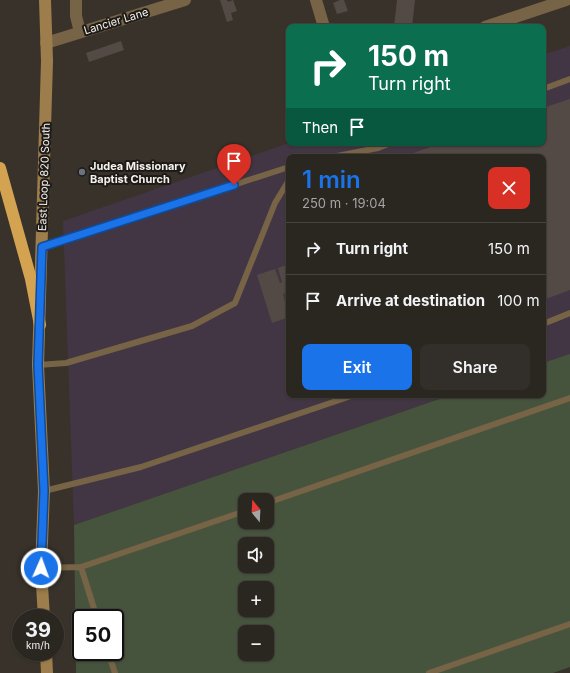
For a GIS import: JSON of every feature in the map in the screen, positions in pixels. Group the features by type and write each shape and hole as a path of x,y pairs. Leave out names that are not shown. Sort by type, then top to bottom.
{"highway":[{"path":"0,168 31,279 40,325"}],"main road":[{"name":"East Loop 820 South","path":"43,609 41,568 44,491 38,365 46,43 45,0"},
{"path":"46,661 47,673"}],"street":[{"path":"76,0 76,16 80,32"},
{"name":"Lancier Lane","path":"46,43 185,0"},
{"path":"316,0 323,24"},
{"path":"494,24 566,0"}],"lane":[{"path":"546,88 570,79"},
{"path":"347,154 383,146"},
{"path":"42,247 286,168"},
{"path":"38,365 66,363 192,326 235,303 275,203 286,185"},
{"path":"546,323 570,313"},
{"path":"44,491 141,467 345,398"},
{"path":"274,501 570,398"},
{"path":"41,568 81,567 238,513"},
{"path":"81,567 94,609"},
{"path":"429,673 570,624"},
{"path":"111,661 115,673"}],"shaded area":[{"path":"570,46 570,354 546,362 546,154 286,154 286,398 442,398 74,525 63,221 286,144 286,146 546,146 546,54"}],"green space":[{"path":"570,354 570,667 553,673 76,673 76,661 124,661 124,609 75,609 74,525 442,398 546,398 546,362"}],"building":[{"path":"220,0 227,0 228,2 233,0 237,11 231,13 233,20 227,22"},
{"path":"344,0 348,11 337,14 333,3"},
{"path":"397,0 415,0 412,24 394,24"},
{"path":"121,41 124,50 89,62 86,53"},
{"path":"570,99 570,290 546,299 546,154 411,154 433,146 546,146 546,107"},
{"path":"286,265 286,293 283,294 286,306 286,318 272,323 257,275 275,269 280,283 282,282 278,268"}],"place":[{"name":"Judea Missionary Baptist Church","path":"82,172"}],"route":[{"path":"41,568 44,491 38,365 42,247 234,185"}]}
